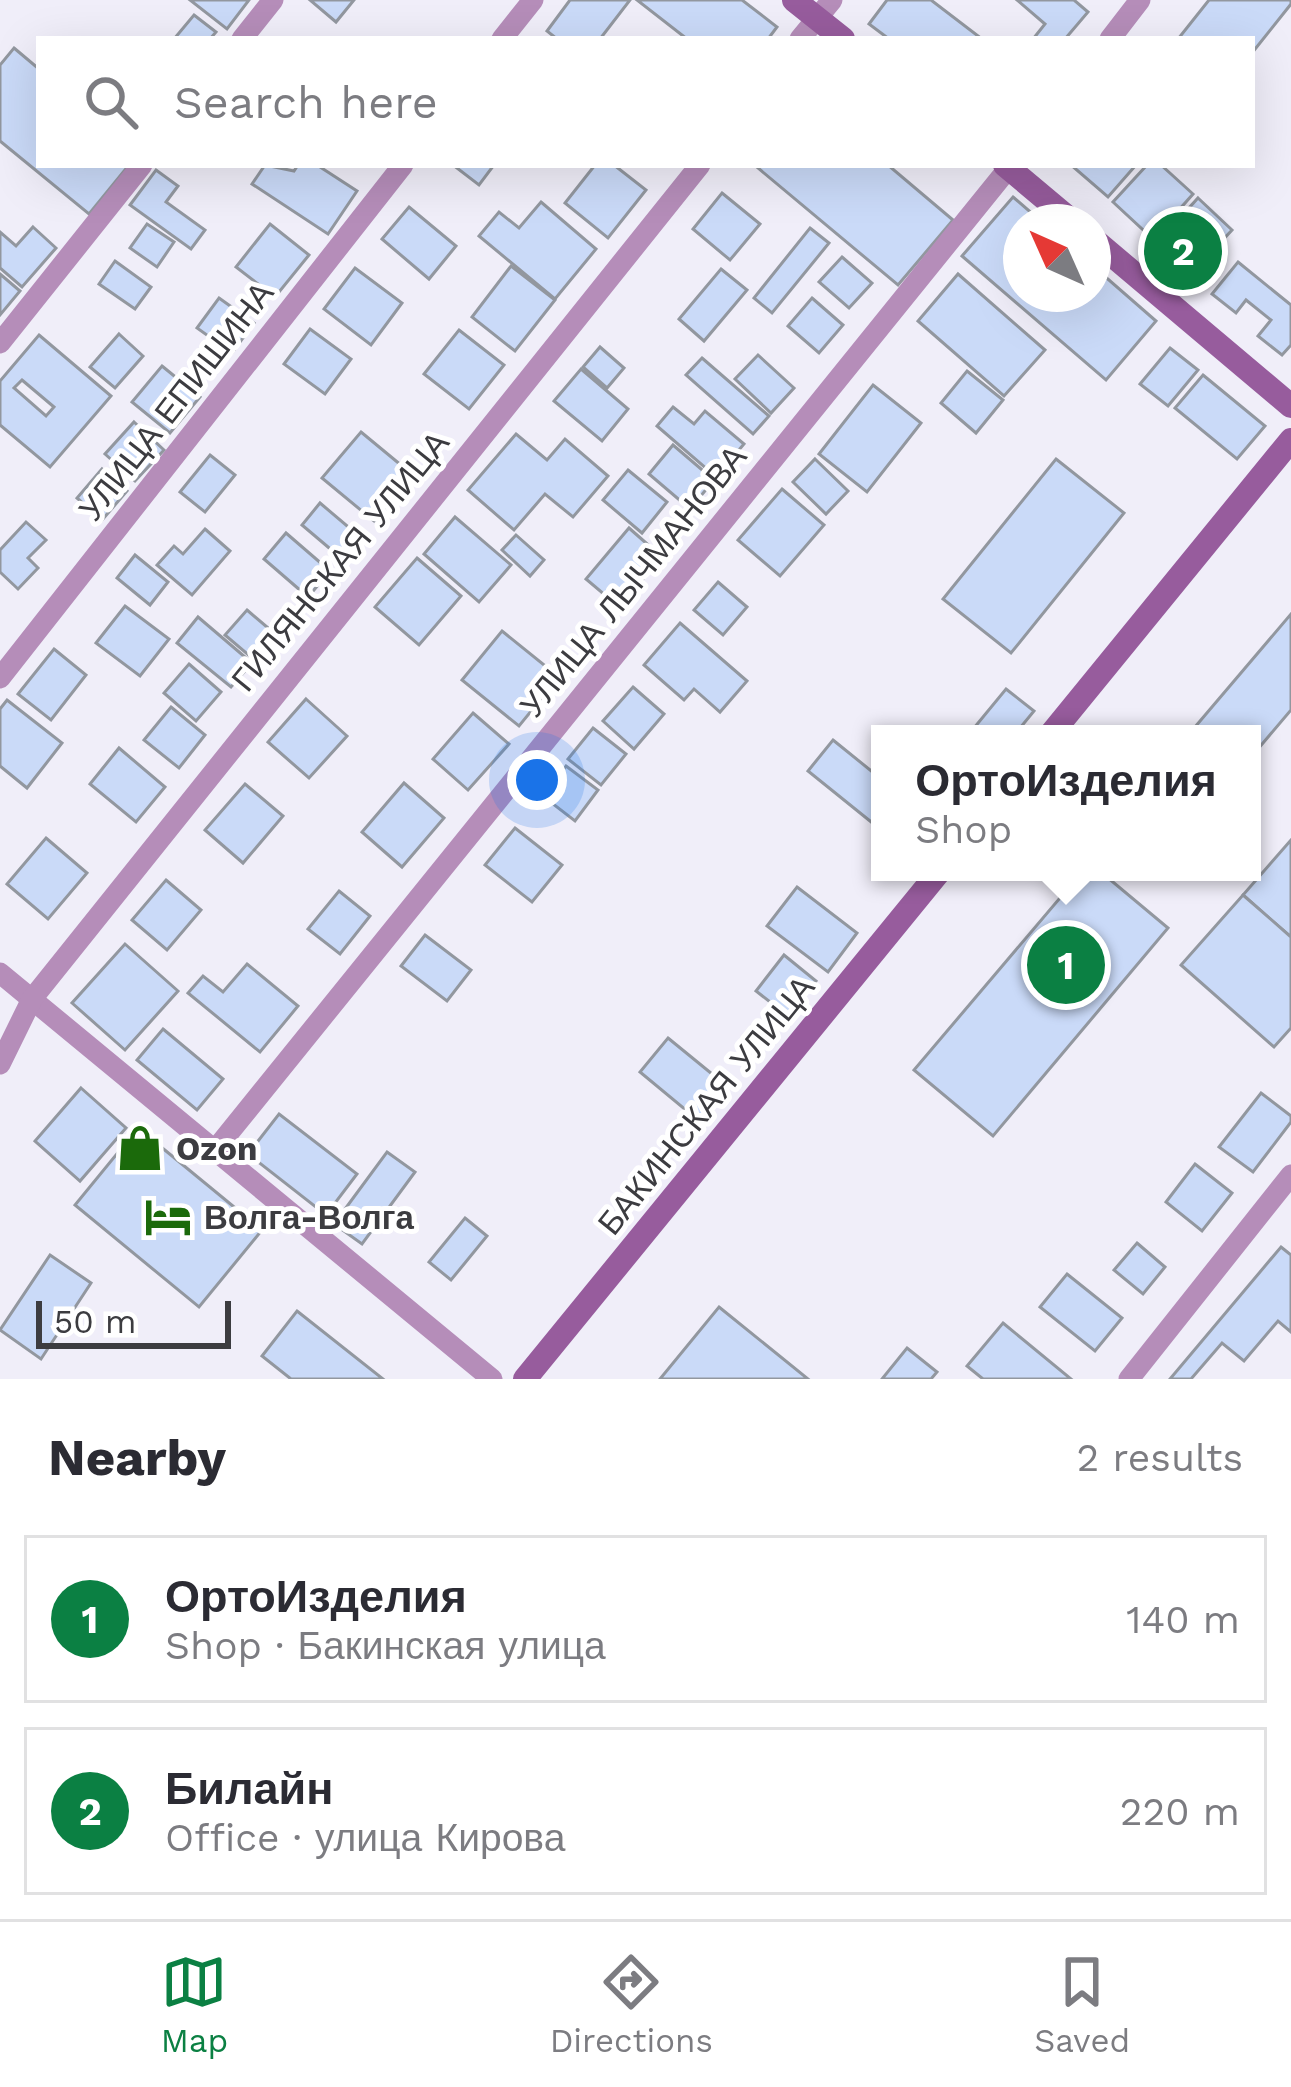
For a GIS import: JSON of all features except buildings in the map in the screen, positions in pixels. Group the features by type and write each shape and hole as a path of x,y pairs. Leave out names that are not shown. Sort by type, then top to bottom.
{"main road":[{"path":"794,0 824,9 841,36"},
{"path":"1010,168 1051,204"},
{"path":"1111,254 1291,406"},
{"path":"1058,725 1291,440"},
{"name":"БАКИНСКАЯ УЛИЦА","path":"525,1379 932,881"}],"street":[{"path":"244,36 273,0"},
{"path":"504,36 533,0"},
{"path":"1112,36 1140,0"},
{"path":"802,36 824,9"},
{"path":"0,343 140,168"},
{"name":"УЛИЦА ЕПИШИНА","path":"0,678 402,168"},
{"name":"ГИЛЯНСКАЯ УЛИЦА","path":"0,1064 32,999 698,168"},
{"name":"УЛИЦА ЛЫЧМАНОВА","path":"215,1150 1006,168"},
{"path":"0,973 493,1379"},
{"path":"1129,1379 1291,1175"}],"place":[{"name":"Билайн","path":"1183,251"},
{"name":"ОртоИзделия","path":"1066,965"},
{"name":"Ozon","path":"140,1148"},
{"name":"Волга-Волга","path":"168,1217"}]}
